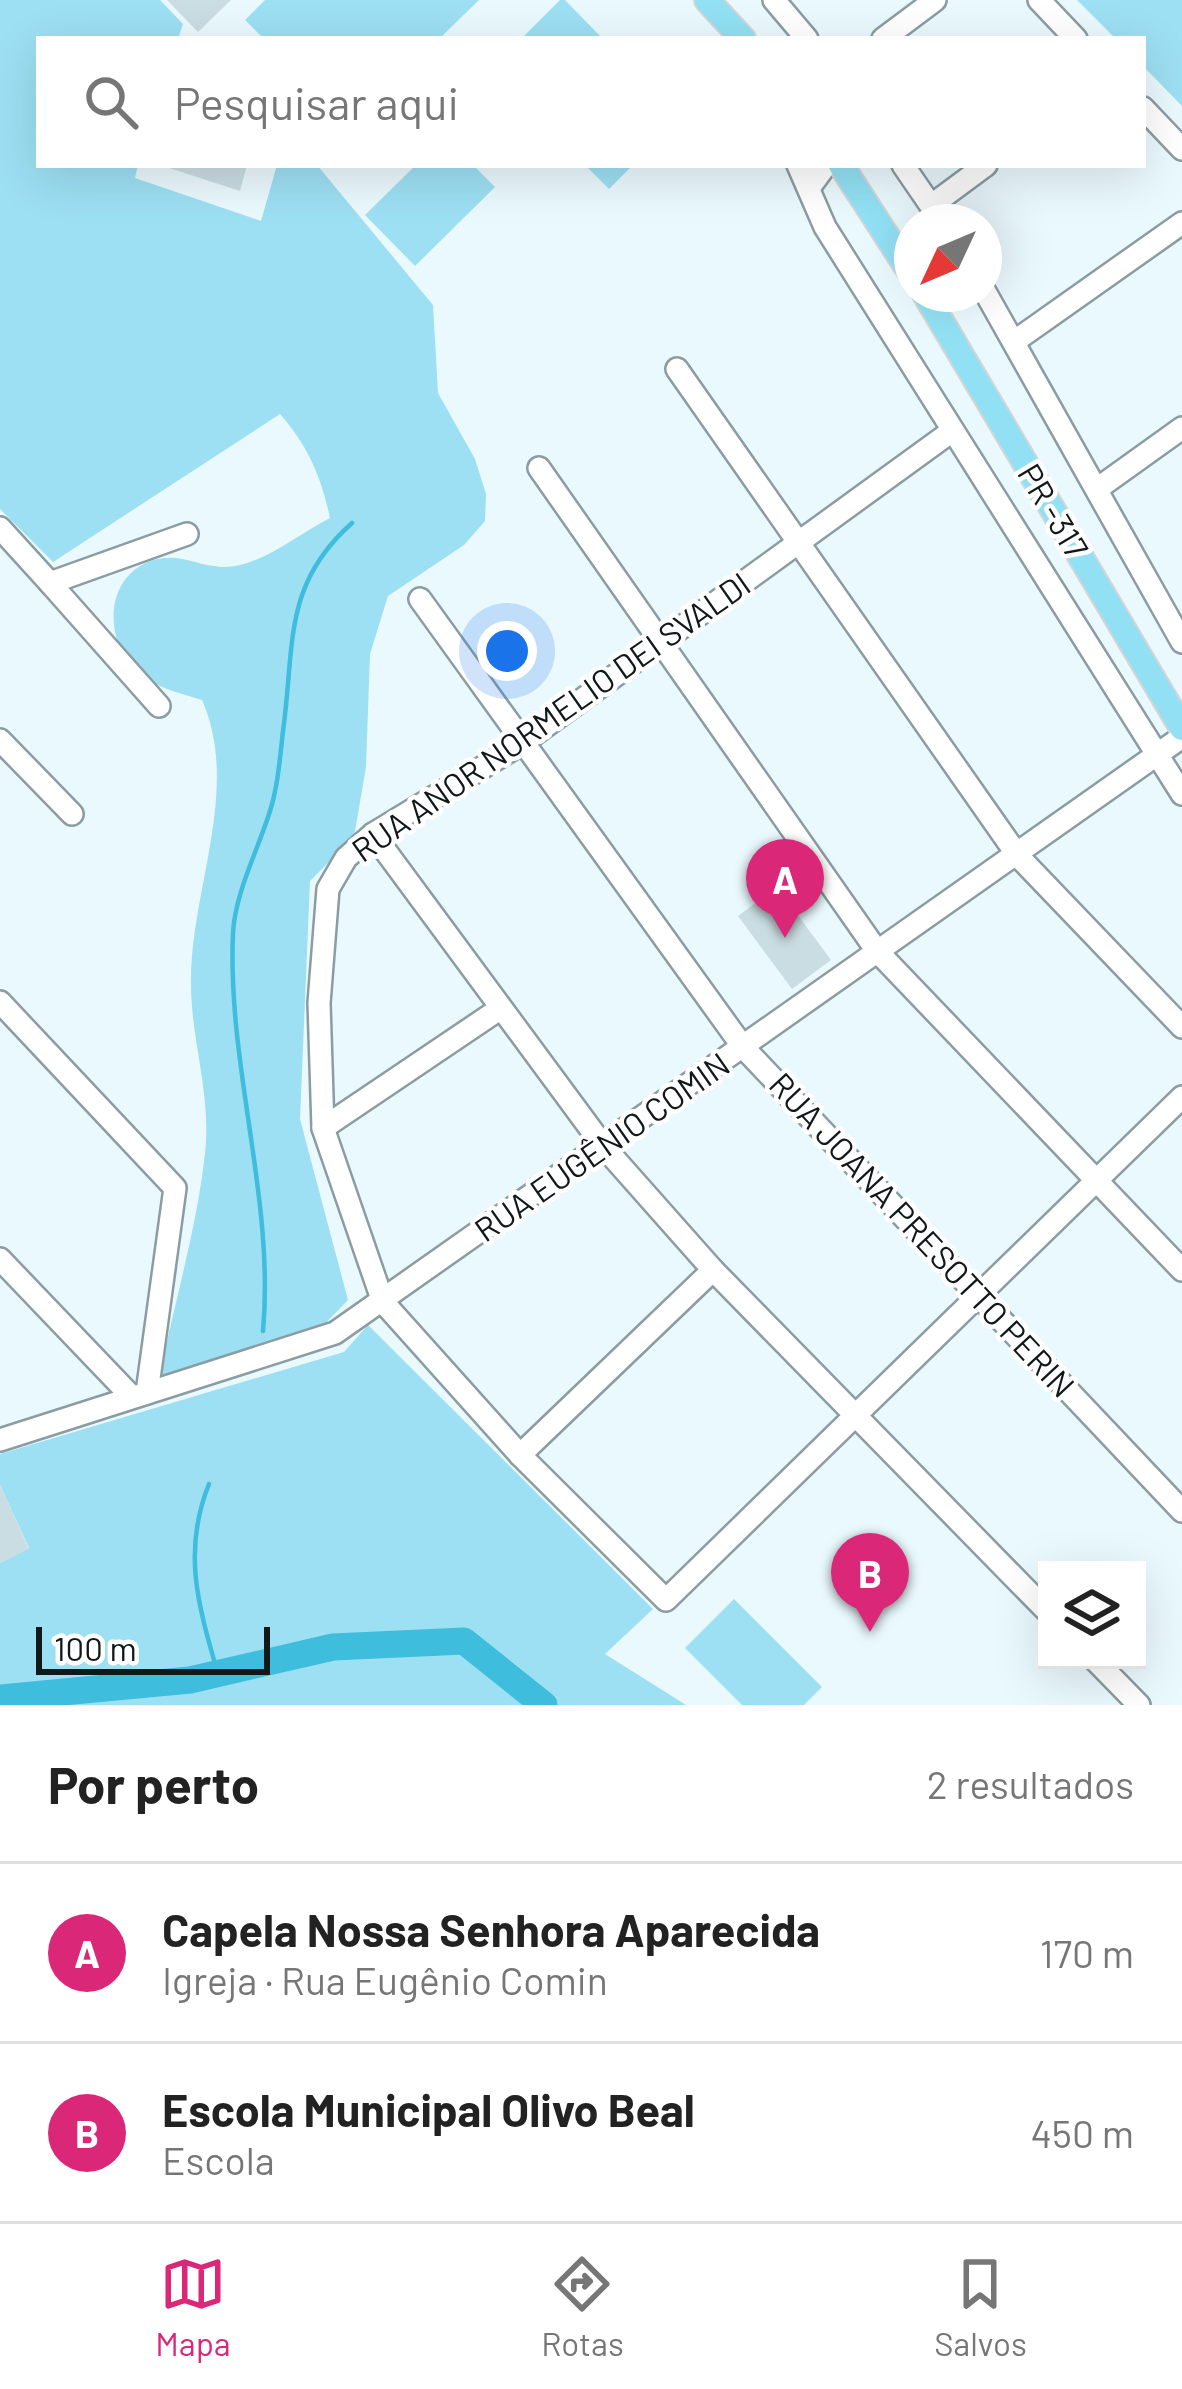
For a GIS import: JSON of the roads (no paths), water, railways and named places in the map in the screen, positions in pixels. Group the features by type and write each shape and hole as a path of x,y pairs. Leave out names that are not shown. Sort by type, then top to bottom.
{"main road":[{"path":"707,0 740,36"},
{"path":"844,168 894,247"},
{"name":"PR -317","path":"936,312 1182,732"}],"street":[{"path":"774,0 804,36"},
{"path":"887,36 935,0"},
{"path":"1039,0 1073,36"},
{"path":"1146,111 1182,149"},
{"path":"800,168 825,226 1182,794"},
{"path":"809,188 824,168"},
{"path":"905,168 931,204"},
{"path":"946,204 983,168"},
{"path":"1015,341 1182,223"},
{"path":"997,312 1182,640"},
{"path":"677,369 1018,856 1182,1027"},
{"path":"1096,489 1182,428"},
{"name":"RUA ANOR NORMELIO DEI SVALDI","path":"383,1302 323,1128 319,1004 328,890 346,858 373,834 521,744 952,431"},
{"path":"538,468 877,952 1182,1270"},
{"path":"0,528 159,706"},
{"path":"50,583 188,534"},
{"name":"RUA JOANA PRESOTTO PERIN","path":"420,599 743,1047 1182,1510"},
{"name":"RUA EUGÊNIO COMIN","path":"0,1440 335,1333 1018,856 1182,732"},
{"path":"0,740 72,814"},
{"path":"373,834 498,1010 604,1147 713,1270 1038,1602"},
{"path":"0,1002 175,1189 139,1395"},
{"path":"323,1128 498,1010"},
{"path":"383,1302 520,1455 666,1600 1182,1097"},
{"path":"0,1259 139,1395"},
{"path":"520,1455 713,1270"},
{"path":"1104,1669 1139,1705"}],"waterway":[{"path":"263,1331 263,1232 237,1033 233,933 242,887 275,792 296,618 313,570 352,523"},
{"path":"209,1484 196,1532 196,1578 218,1674"},
{"path":"0,1698 190,1680 333,1647 464,1641 544,1705"}],"place":[{"name":"Capela Nossa Senhora Aparecida","path":"785,938"},
{"name":"Escola Municipal Olivo Beal","path":"870,1632"}]}
